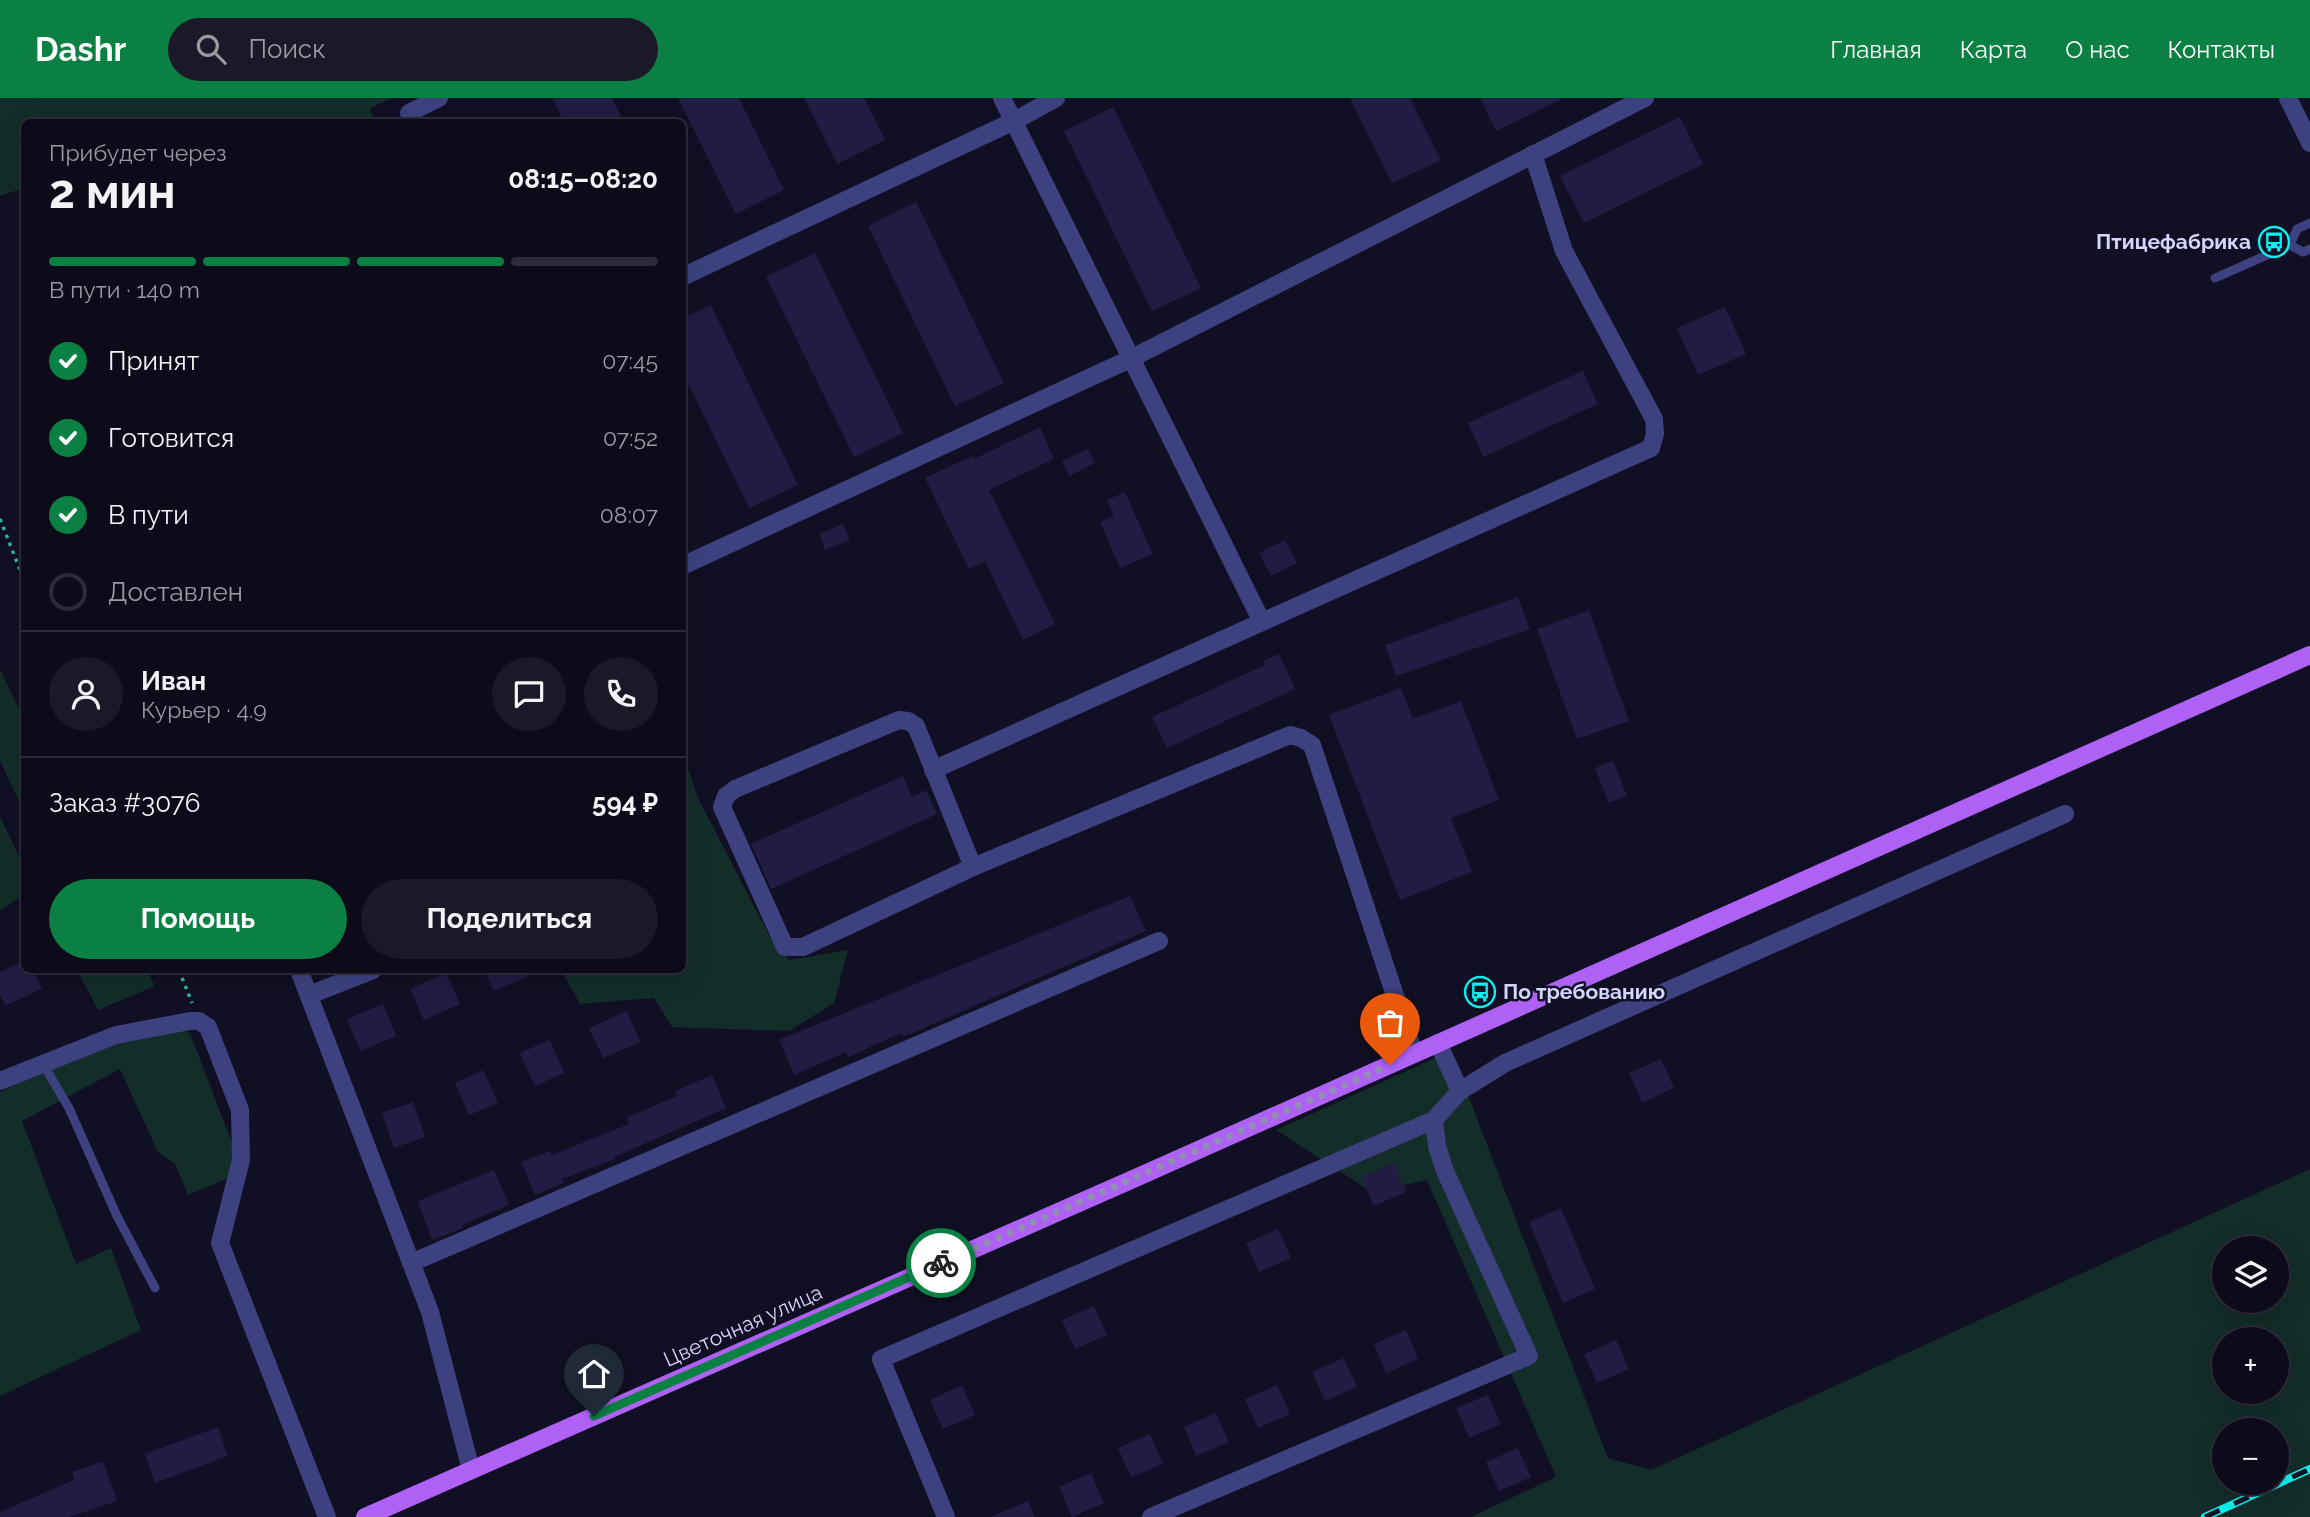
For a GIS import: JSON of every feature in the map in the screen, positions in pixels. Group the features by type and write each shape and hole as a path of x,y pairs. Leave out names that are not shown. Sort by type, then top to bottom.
{"main road":[{"name":"Цветочная улица","path":"365,1517 1140,1176 2310,655"}],"street":[{"path":"410,113 439,98"},
{"path":"1002,98 1262,622"},
{"path":"686,275 1014,121 1056,98"},
{"path":"686,564 1130,359 1645,98"},
{"path":"2288,98 2310,143"},
{"path":"933,770 1651,448 1655,434 1654,419 1564,251 1532,154"},
{"path":"973,867 916,726 908,721 899,720 735,789 726,796 722,807 785,947 803,947 973,867 1290,735 1301,738 1312,745 1414,1053"},
{"path":"946,1517 881,1359 1434,1120 1460,1091 1505,1063 2065,814"},
{"path":"411,1263 1159,941"},
{"path":"300,973 430,1312 471,1470"},
{"path":"309,995 365,973"},
{"path":"0,1081 116,1035 199,1021 208,1027 240,1110 241,1160 220,1243 327,1517"},
{"path":"1438,1042 1460,1091"},
{"path":"1151,1517 1529,1356 1446,1171 1437,1146 1434,1120"}],"lane":[{"path":"2215,278 2290,245 2297,229 2310,223"},
{"path":"2290,245 2303,252 2310,249"},
{"path":"43,1064 69,1108 117,1216 155,1287"}],"path":[{"path":"0,519 21,572"},
{"path":"180,973 199,1021"}],"green space":[{"path":"0,98 391,98 369,109 374,119 21,119 21,189 0,196"},
{"path":"0,669 21,713 21,806 0,761"},
{"path":"686,763 698,798 770,937 789,960 848,950 834,1003 789,1031 672,1027 654,998 580,1004 563,973 686,973"},
{"path":"0,817 21,860 21,897 0,910"},
{"path":"79,973 148,973 155,986 98,1010"},
{"path":"169,1024 190,1033 243,1172 188,1195 175,1164 158,1152 120,1069 22,1121 76,1264 111,1248 141,1330 0,1396 0,1092 134,1027"},
{"path":"1451,1051 1608,1458 1651,1470 2310,1169 2310,1517 1471,1517 1556,1477 1427,1180 1372,1192 1276,1130"}],"building":[{"path":"552,98 612,98 622,119 562,119"},
{"path":"678,98 739,98 784,190 736,214"},
{"path":"804,98 864,98 885,140 837,164"},
{"path":"1350,98 1410,98 1441,160 1392,183"},
{"path":"1480,98 1564,98 1496,131"},
{"path":"1113,107 1201,288 1152,311 1064,131"},
{"path":"1680,117 1703,164 1584,223 1560,176"},
{"path":"916,202 1004,383 955,406 868,226"},
{"path":"815,253 903,433 854,457 766,277"},
{"path":"711,305 798,485 749,508 686,379 686,316"},
{"path":"1725,307 1746,354 1698,375 1677,328"},
{"path":"1583,371 1598,404 1483,457 1468,423"},
{"path":"1040,427 1054,459 989,490 1055,624 1023,640 985,561 969,569 925,478 972,456 974,459"},
{"path":"1088,449 1095,463 1069,476 1062,461"},
{"path":"1125,492 1153,554 1120,568 1100,522 1114,516 1107,500"},
{"path":"843,524 850,540 825,550 819,534"},
{"path":"1285,540 1297,563 1271,576 1259,553"},
{"path":"1518,597 1530,629 1396,676 1385,645"},
{"path":"1589,610 1629,721 1577,739 1537,629"},
{"path":"1279,654 1295,689 1167,748 1152,717 1265,665 1263,661"},
{"path":"1401,688 1413,719 1461,701 1499,800 1451,818 1472,872 1400,900 1329,715"},
{"path":"1613,761 1627,796 1609,803 1595,768"},
{"path":"903,776 912,797 926,790 937,814 771,889 751,844"},
{"path":"1130,896 1146,931 903,1037 901,1033 848,1057 846,1052 794,1075 779,1040"},
{"path":"21,962 21,973 34,973 42,989 5,1006 0,994 0,972"},
{"path":"446,973 460,1004 424,1020 410,989"},
{"path":"485,973 536,973 494,991"},
{"path":"383,1004 396,1036 360,1051 347,1019"},
{"path":"627,1011 640,1042 603,1058 589,1028"},
{"path":"550,1040 564,1073 535,1086 520,1053"},
{"path":"1661,1059 1674,1088 1642,1103 1629,1073"},
{"path":"483,1070 498,1103 469,1115 455,1083"},
{"path":"712,1075 726,1108 614,1157 615,1159 562,1179 564,1183 535,1195 521,1162 550,1151 552,1155 629,1124 626,1118 677,1096 675,1091"},
{"path":"413,1102 425,1137 394,1148 382,1113"},
{"path":"1394,1163 1406,1192 1374,1206 1361,1177"},
{"path":"494,1170 509,1205 432,1240 418,1201"},
{"path":"1561,1208 1595,1289 1563,1303 1529,1222"},
{"path":"1278,1229 1291,1258 1259,1272 1246,1243"},
{"path":"1094,1306 1107,1335 1075,1349 1062,1320"},
{"path":"1406,1330 1418,1359 1386,1373 1374,1344"},
{"path":"1616,1340 1629,1369 1597,1383 1584,1354"},
{"path":"1344,1358 1357,1387 1325,1401 1312,1372"},
{"path":"962,1385 975,1415 943,1429 930,1400"},
{"path":"1277,1385 1290,1414 1258,1428 1245,1399"},
{"path":"1488,1395 1501,1424 1469,1438 1456,1408"},
{"path":"1216,1413 1229,1442 1196,1456 1184,1427"},
{"path":"218,1427 228,1456 155,1483 145,1454"},
{"path":"1150,1434 1163,1464 1131,1477 1118,1448"},
{"path":"1518,1448 1531,1477 1499,1491 1486,1462"},
{"path":"103,1461 117,1501 69,1517 0,1517 0,1512 74,1480 72,1472"},
{"path":"1091,1473 1104,1503 1072,1517 1059,1487"},
{"path":"1028,1501 1035,1517 990,1517"}],"railway":[{"path":"2205,1517 2310,1469"}],"way so far":[{"path":"941,1263 1390,1065"}],"place":[{"name":"Птицефабрика","path":"2274,242"},
{"name":"По требованию","path":"1480,992"}],"route":[{"path":"594,1416 941,1263"}]}
